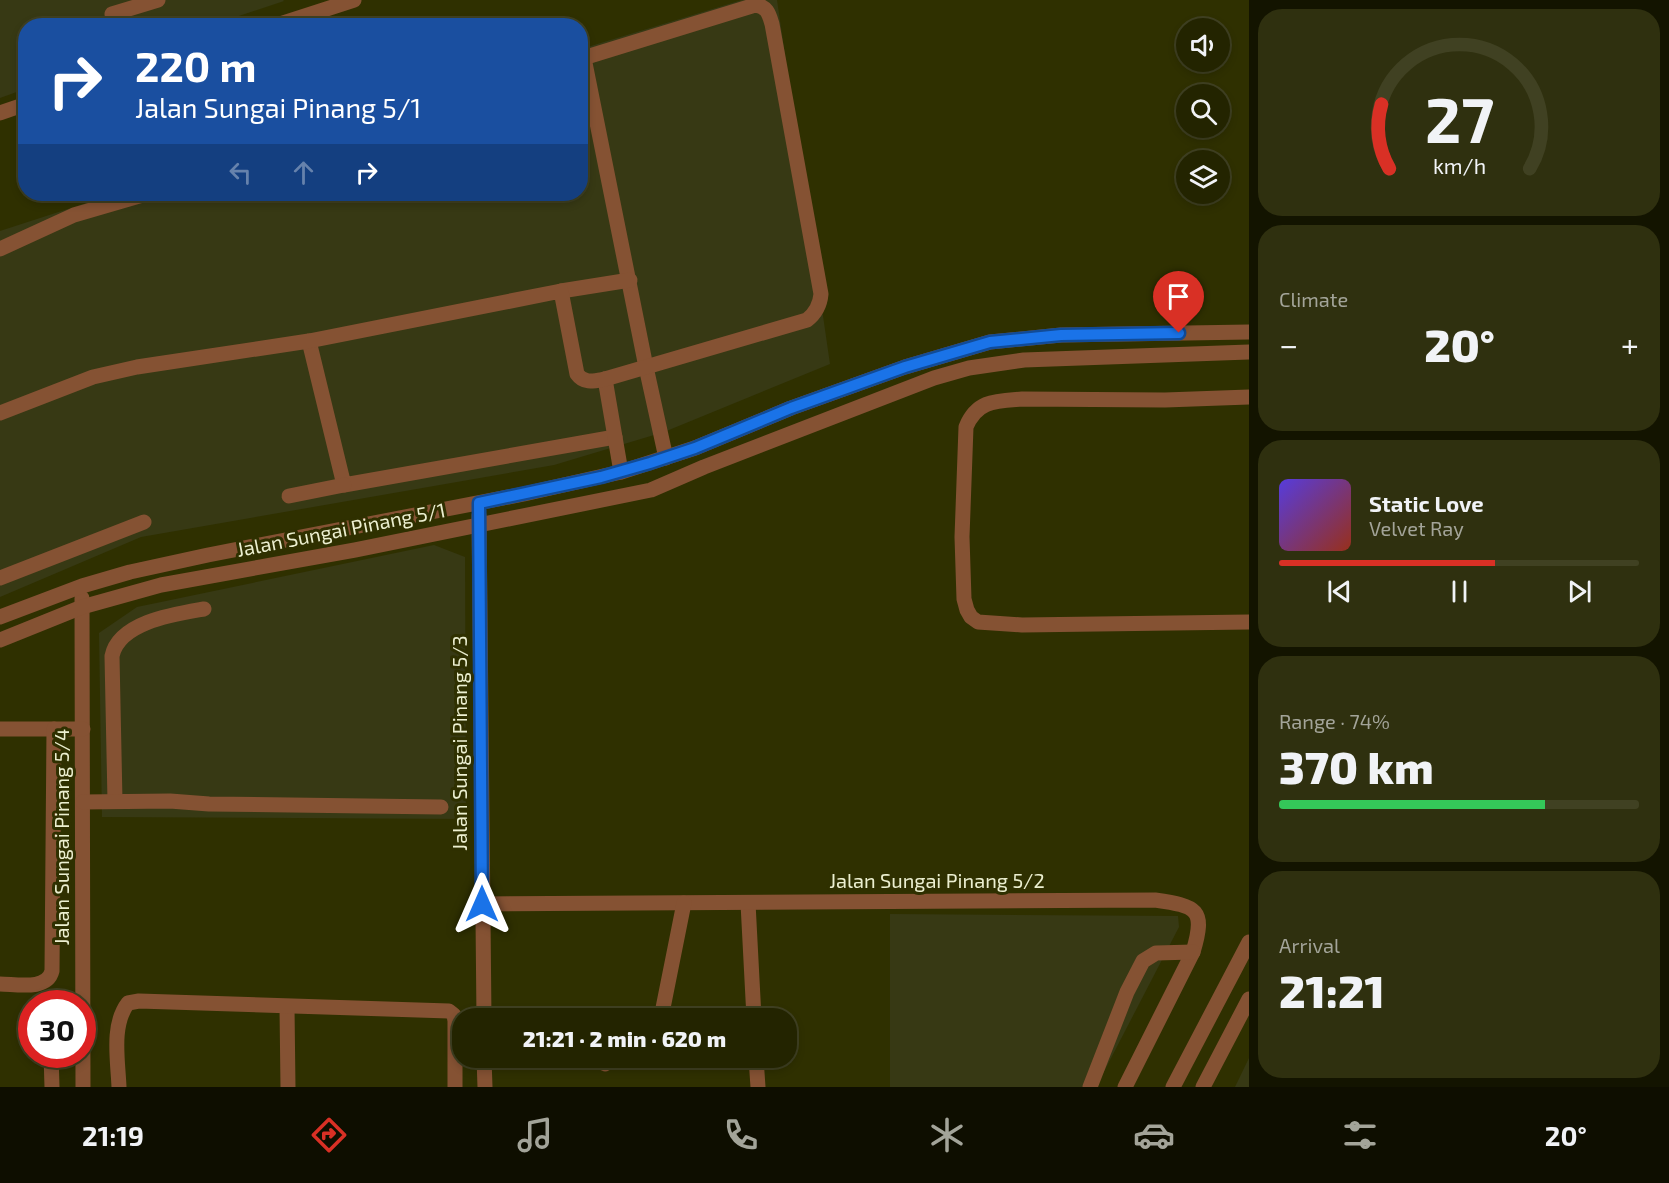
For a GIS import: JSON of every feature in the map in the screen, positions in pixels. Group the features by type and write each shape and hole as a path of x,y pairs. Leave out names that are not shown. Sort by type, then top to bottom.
{"street":[{"path":"112,14 158,0"},
{"path":"299,18 354,0"},
{"path":"561,291 577,374 581,379 588,381 605,379 807,320 813,316 821,301 772,24 769,13 764,7 755,5 588,57"},
{"path":"588,87 666,458"},
{"path":"0,112 18,106"},
{"path":"0,249 74,215 122,201"},
{"path":"0,413 93,377 309,341 561,291 630,280"},
{"name":"Jalan Sungai Pinang 5/1","path":"0,617 82,586 130,572 479,503 621,472 695,448 791,408 905,367 990,342 1061,335 1249,332"},
{"path":"309,341 344,485"},
{"name":"Jalan Sungai Pinang 5/1","path":"0,640 82,607 161,585 356,550 651,490 704,467 934,378 969,368 1024,360 1249,352"},
{"path":"605,379 621,472"},
{"path":"1249,397 1022,399 987,404 977,409 970,417 966,428 962,537 964,599 971,617 978,622 1022,625 1249,622"},
{"path":"289,496 615,436"},
{"name":"Jalan Sungai Pinang 5/3","path":"479,503 484,1008"},
{"path":"0,578 144,522"},
{"name":"Jalan Sungai Pinang 5/4","path":"82,586 83,990"},
{"path":"115,801 112,656 116,643 132,630 150,622 204,609"},
{"path":"0,729 83,729"},
{"path":"0,984 42,983 48,981 52,971 54,729"},
{"path":"83,802 441,807"},
{"name":"Jalan Sungai Pinang 5/2","path":"482,904 1155,900 1184,904 1195,911 1199,920 1199,931 1192,952 1125,1087"},
{"path":"663,1008 684,903"},
{"path":"748,903 753,1008"},
{"path":"1173,1087 1249,942"},
{"path":"1090,1087 1127,992 1143,962 1156,953 1192,952"},
{"path":"1203,1087 1249,999"},
{"path":"119,1087 119,1023 128,1003 139,1001 449,1011 454,1015 455,1021 454,1087"},
{"path":"287,1007 288,1087"},
{"path":"51,1068 52,1087"},
{"name":"Jalan Sungai Pinang 5/4","path":"83,1068 83,1087"},
{"path":"484,1068 485,1087"},
{"path":"757,1068 758,1087"}],"shaded area":[{"path":"0,0 284,1 233,18 18,18 18,92 0,98"},
{"path":"742,0 777,0 830,364 664,432 554,465 141,537 0,597 0,231 92,201 588,201 588,47"},
{"path":"434,545 465,557 466,819 102,817 99,633 137,607"},
{"path":"890,914 1178,916 1179,927 1096,1087 890,1087"},
{"path":"1249,1058 1249,1087 1235,1087"}],"route":[{"path":"482,904 479,503 601,477 650,463 695,448 791,408 930,358 990,342 1061,335 1179,333"}]}
